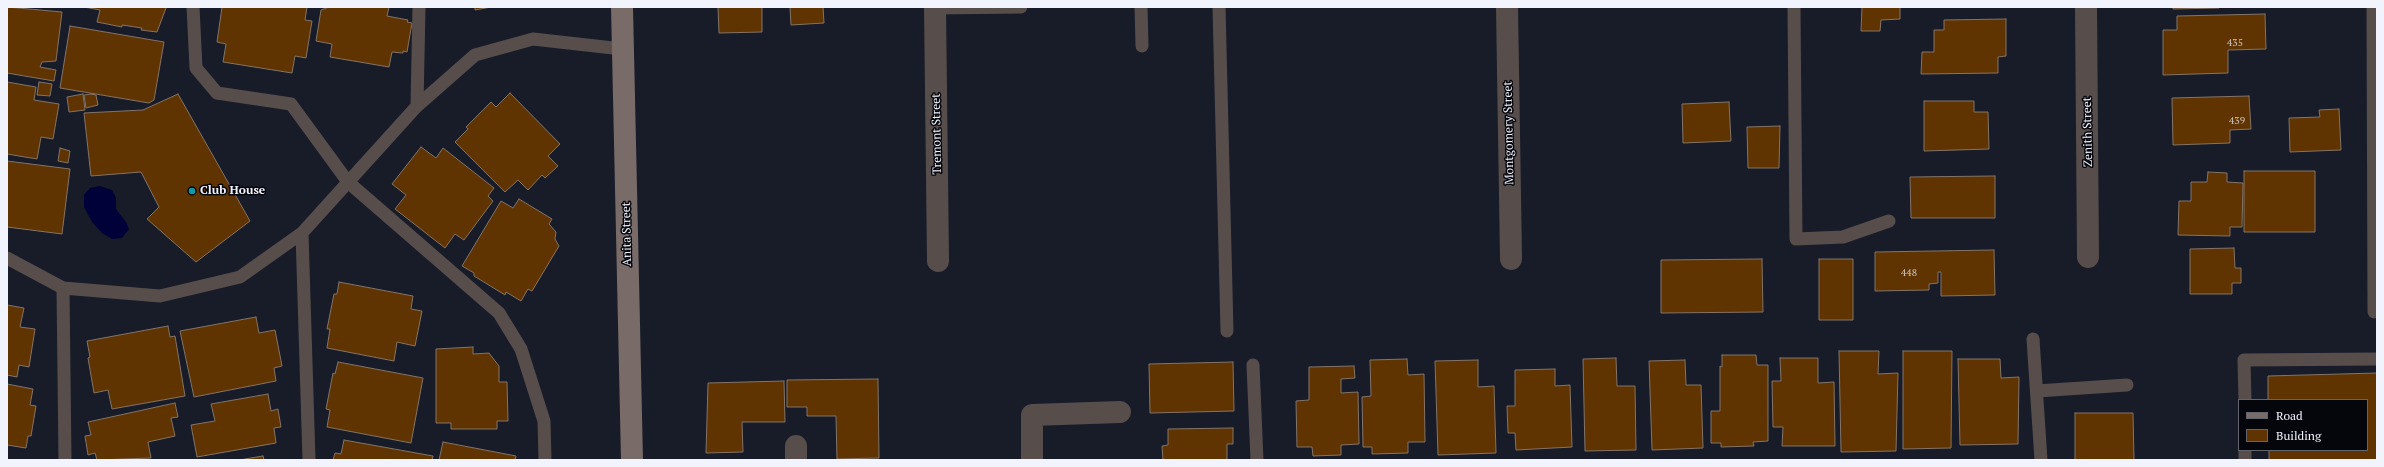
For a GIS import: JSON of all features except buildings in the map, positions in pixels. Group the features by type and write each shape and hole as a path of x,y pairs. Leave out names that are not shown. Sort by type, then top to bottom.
{"street":[{"name":"Anita Street","path":"622,7 632,460"},
{"name":"Montgomery Street","path":"1508,7 1511,259"},
{"name":"Zenith Street","path":"2086,7 2088,257"},
{"name":"Tremont Street","path":"935,8 938,261"},
{"path":"1032,460 1032,416 1120,412"}],"lane":[{"path":"193,7 196,68 217,93 291,104 348,182 499,313 524,356 544,421 545,460"},
{"path":"417,106 419,7"},
{"path":"935,8 1022,7"},
{"path":"1141,7 1142,46"},
{"path":"1219,7 1227,331"},
{"path":"1794,7 1796,239 1843,237 1889,221"},
{"path":"2373,7 2374,312"},
{"path":"7,258 63,288 160,296 240,277 302,233 417,106 475,55 533,40 622,49"},
{"path":"302,233 309,460"},
{"path":"63,288 65,460"},
{"path":"2033,339 2041,460"},
{"path":"2245,399 2244,360 2377,359"},
{"path":"1253,365 1257,460"},
{"path":"2036,391 2127,385"}],"shaded area":[{"path":"100,186 112,190 116,198 116,209 126,222 129,229 122,238 112,239 102,233 92,222 84,207 84,195 90,188"}],"place":[{"name":"Club House","path":"192,191"}]}
